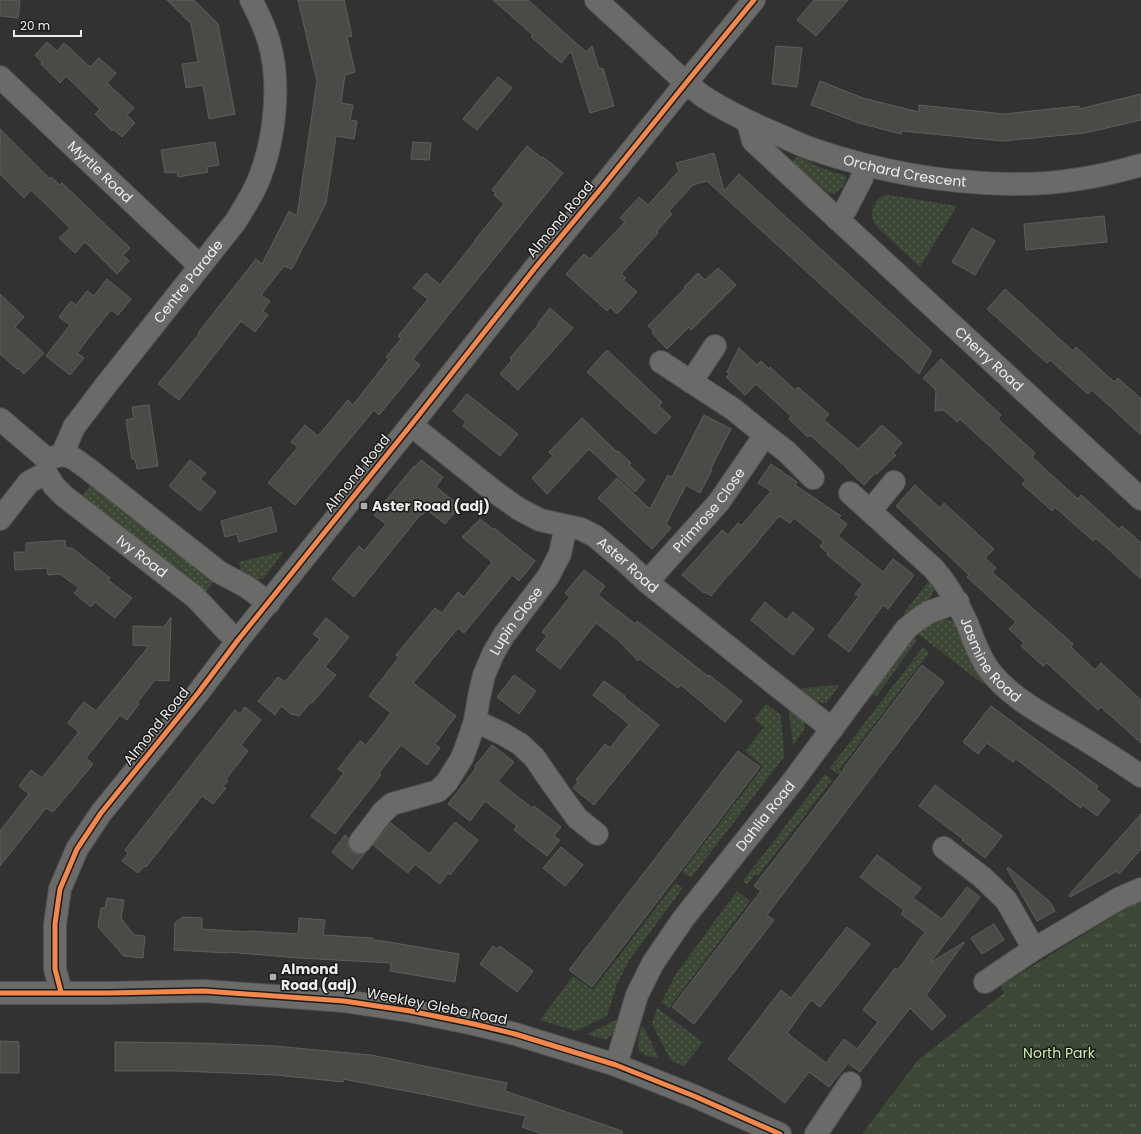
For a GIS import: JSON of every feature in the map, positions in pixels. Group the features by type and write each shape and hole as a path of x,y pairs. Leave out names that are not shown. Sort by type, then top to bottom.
{"street":[{"name":"Centre Parade","path":"51,462 74,427 106,385 236,221 253,192 264,166 271,136 276,102 275,73 270,43 259,15 251,0"},
{"name":"Orchard Crescent","path":"596,0 686,83 722,108 748,122 814,150 864,165 911,174 959,181 1011,184 1052,182 1086,178 1141,165"},
{"name":"Almond Road","path":"61,992 55,968 55,924 60,889 76,849 101,813 535,268 754,0"},
{"name":"Myrtle Road","path":"0,77 200,266"},
{"name":"Cherry Road","path":"748,122 752,141 1141,499"},
{"path":"837,219 846,210 862,178 864,165"},
{"path":"691,382 715,346"},
{"path":"661,362 733,409 787,452 813,478"},
{"name":"Ivy Road","path":"0,419 51,462 54,486 64,496 195,598 227,631 238,640"},
{"name":"Aster Road","path":"411,425 495,492 519,509 540,520 581,530 595,536 647,582 832,729"},
{"name":"Primrose Close","path":"647,582 719,502 765,435"},
{"name":"Ivy Road","path":"51,462 73,458 219,572 247,587 269,603"},
{"path":"0,519 29,482 51,462"},
{"path":"871,510 894,482"},
{"name":"Jasmine Road","path":"850,493 871,510 934,569 944,581 958,602 976,646 987,667 1003,686 1038,712 1113,757 1141,776"},
{"name":"Lupin Close","path":"360,842 392,804 438,791 448,782 462,758 469,739 475,721 484,674 493,654 504,635 548,577 560,554 566,526"},
{"name":"Dahlia Road","path":"616,1065 637,995 653,963 683,919 793,781 906,629 929,612 958,602"},
{"path":"475,721 520,744 534,756 577,818 597,834"},
{"path":"944,848 982,878 1006,900 1034,949"},
{"path":"985,982 1034,949 1120,898 1141,889"},
{"name":"Weekley Glebe Road","path":"0,992 204,991 344,1001 410,1011 515,1034 616,1065 694,1096 780,1134"},
{"path":"816,1134 850,1083"}],"green space":[{"path":"796,157 821,168 846,176 841,189 834,194 828,193 795,165 793,161"},
{"path":"889,195 957,206 920,267 873,222 872,212 876,201 882,196"},
{"path":"93,482 216,579 203,595 80,498"},
{"path":"284,551 264,578 257,579 242,576 239,562"},
{"path":"931,578 934,584 932,596 923,606 907,617 903,614"},
{"path":"943,618 958,626 974,667 984,680 984,685 917,633 922,627"},
{"path":"912,636 917,640 876,697 869,692"},
{"path":"923,647 929,653 840,769 843,772 840,775 830,768"},
{"path":"838,685 838,688 826,703 813,701 800,692 803,688"},
{"path":"766,704 781,715 784,757 691,878 682,872 763,767 745,751 764,727 754,719"},
{"path":"792,709 799,715 805,725 805,728 793,746 789,713"},
{"path":"825,774 832,780 758,876 755,874 747,885 743,881"},
{"path":"675,883 683,888 630,959 617,984 607,1016 576,1031 540,1020 573,976 593,990"},
{"path":"737,891 750,901 669,1008 661,1003 676,974"},
{"name":"North Park","path":"1141,901 1141,1134 862,1134 918,1060 1004,993 1000,986 1133,904"},
{"path":"657,1008 703,1042 684,1066 671,1061 652,1024"},
{"path":"618,1019 620,1020 616,1029 606,1040 587,1034"},
{"path":"641,1027 644,1028 659,1058 650,1057 639,1052 638,1043"}],"building":[{"path":"0,0 20,0 18,18 0,16"},
{"path":"167,0 194,0 218,24 235,114 209,119 203,85 186,88 182,64 198,62 191,24"},
{"path":"298,0 344,0 352,36 347,37 355,72 345,75 341,103 353,105 350,120 357,121 354,139 336,136 326,203 293,267 291,269 284,266 261,295 270,301 263,311 268,315 255,332 241,321 179,400 158,384 199,334 198,333 256,259 262,264 289,211 297,216 317,81"},
{"path":"493,0 528,0 586,52 592,46 599,69 603,68 614,106 590,113 571,51 561,63 531,37 533,35"},
{"path":"814,0 848,0 816,36 797,20"},
{"path":"47,42 57,51 64,43 90,67 99,58 116,73 107,83 134,108 127,115 135,123 122,137 113,129 112,131 95,114 100,109 66,76 60,83 41,64 42,62 35,55"},
{"path":"776,46 802,48 797,87 772,84"},
{"path":"498,77 512,88 477,130 463,119"},
{"path":"820,81 863,98 919,112 919,105 1004,114 1079,106 1079,109 1141,94 1141,120 1085,133 1003,141 902,131 901,134 859,123 811,105"},
{"path":"0,129 50,179 51,177 60,185 62,183 130,248 123,255 129,261 117,274 85,242 75,253 59,238 70,228 31,190 24,198 0,174"},
{"path":"215,142 219,165 207,167 208,172 178,177 177,172 165,173 161,150"},
{"path":"413,142 431,143 429,160 411,159"},
{"path":"527,146 563,173 413,359 420,365 379,415 374,410 295,505 268,483 298,447 291,442 305,425 318,436 348,400 353,405 389,359 386,357 401,339 398,336 428,299 413,288 426,273 440,285 504,204 494,195 496,193 492,190"},
{"path":"714,153 724,191 739,174 932,351 919,374 707,181 693,185 669,211 672,214 657,231 658,233 621,274 626,278 623,280 637,292 617,314 610,307 607,311 566,274 584,254 590,259 625,222 620,218 639,197 648,205 679,171 676,163"},
{"path":"1104,216 1107,242 1026,250 1024,224"},
{"path":"972,228 995,241 975,275 952,262"},
{"path":"718,268 736,285 691,330 689,327 667,349 652,333 654,331 648,326 698,273 705,280"},
{"path":"107,279 131,299 118,315 111,310 94,331 77,353 84,358 70,375 46,356 70,325 59,317 71,301 76,305 87,291 94,296"},
{"path":"1005,289 1073,351 1076,347 1114,382 1118,378 1141,399 1141,435 1092,390 1088,394 1050,360 1047,363 987,309"},
{"path":"0,294 24,317 15,327 44,353 24,374 0,354"},
{"path":"550,308 573,328 518,390 500,374 512,360 510,358 539,324 538,323"},
{"path":"739,348 757,365 761,361 769,369 770,367 795,390 798,387 829,414 824,420 858,449 882,425 902,443 893,453 896,455 877,474 875,473 864,485 810,435 808,437 789,419 791,416 756,384 745,395 726,377 729,374 727,372"},
{"path":"607,350 662,402 659,406 671,417 655,434 587,372"},
{"path":"941,359 1001,415 998,419 1035,453 1032,457 1078,499 1081,495 1119,529 1122,526 1141,543 1141,579 1096,538 1093,541 1055,507 1052,511 1022,484 1026,480 960,419 957,422 944,410 935,411 936,390 923,378"},
{"path":"467,394 518,434 500,456 463,426 466,422 453,411"},
{"path":"149,405 158,466 137,469 135,459 132,459 126,420 134,418 132,407"},
{"path":"704,415 731,429 700,493 686,485 666,524 671,528 652,549 598,498 617,478 650,509 668,475 672,477"},
{"path":"582,418 617,452 618,451 631,463 629,465 645,480 635,492 589,449 547,494 532,478 553,456 549,452"},
{"path":"190,460 206,473 200,479 216,492 200,511 169,486"},
{"path":"421,460 443,477 436,487 460,506 445,524 427,510 422,515 421,514 354,597 332,579 359,546 364,551 386,524 374,515 414,466 415,467"},
{"path":"771,464 797,482 795,485 841,516 839,518 847,524 838,536 883,572 893,559 914,575 888,609 883,605 849,652 828,636 859,596 855,594 863,584 827,555 828,553 820,546 824,542 794,518 790,523 779,516 711,596 705,592 704,593 682,575 722,530 728,535 738,523 741,526 771,491 758,483"},
{"path":"915,485 940,508 944,503 994,549 985,558 996,568 992,572 1073,644 1071,647 1095,670 1101,663 1141,700 1141,743 1101,707 1098,710 1047,663 1043,666 1021,646 1024,643 1009,629 1016,622 967,577 969,575 896,506"},
{"path":"271,507 277,531 239,542 237,534 225,537 221,521"},
{"path":"480,519 493,529 494,528 535,561 519,581 512,575 464,633 458,628 413,683 456,716 435,744 440,748 427,765 401,745 379,773 381,775 335,834 311,816 344,773 338,769 360,741 366,745 391,713 369,696 399,657 396,655 435,608 442,613 458,592 464,597 492,562 462,537"},
{"path":"65,540 66,548 72,548 110,578 108,580 132,598 115,618 95,602 91,607 74,593 79,588 60,574 48,575 47,568 15,570 14,552 26,552 26,543"},
{"path":"584,570 605,586 598,595 635,624 637,621 742,701 725,722 681,685 678,688 640,659 638,661 618,640 596,623 560,669 536,650 547,636 542,632 570,597 565,593"},
{"path":"765,602 786,620 793,612 814,629 793,655 751,620"},
{"path":"171,617 169,681 155,680 137,703 139,704 127,720 120,715 86,758 93,764 53,812 46,808 0,866 0,831 29,794 19,786 31,770 42,778 79,732 68,723 75,713 84,702 96,711 149,646 133,645 133,626 164,627"},
{"path":"326,618 349,637 325,667 336,675 299,716 291,714 281,706 275,715 258,701 278,677 285,682 320,639 313,634"},
{"path":"922,665 944,682 767,915 774,920 694,1024 672,1007 761,891 754,886 844,770 843,769"},
{"path":"514,675 536,691 519,714 497,697"},
{"path":"604,681 625,696 624,697 659,725 594,805 573,788 578,782 576,780 605,744 610,748 629,724 593,695"},
{"path":"991,706 1098,786 1096,789 1110,800 1097,816 1083,805 1081,808 1016,759 1013,762 987,743 978,754 963,742"},
{"path":"245,707 261,720 241,745 248,751 226,779 228,781 223,786 226,788 213,804 202,796 146,867 144,866 138,873 122,861 128,853 125,850 235,710 240,714"},
{"path":"492,745 514,762 498,781 532,808 534,806 561,827 554,836 560,840 547,856 514,830 517,826 485,801 470,821 448,804"},
{"path":"738,751 760,767 592,987 569,970"},
{"path":"935,785 1002,836 985,858 962,840 963,839 919,806"},
{"path":"1141,814 1141,849 1119,874 1117,871 1070,897 1069,895"},
{"path":"455,822 478,840 450,875 448,873 440,884 415,864 408,873 373,845 391,823 429,854"},
{"path":"345,835 348,838 348,846 352,852 358,854 365,853 352,869 332,852"},
{"path":"561,847 583,865 565,886 543,868"},
{"path":"877,855 921,888 913,898 942,919 967,887 980,897 930,963 964,942 926,995 946,1016 932,1030 910,1008 860,1072 848,1063 829,1087 809,1072 785,1103 728,1059 781,990 791,998 847,927 870,944 820,1007 811,1000 787,1033 826,1063 844,1039 857,1049 878,1022 863,1010 895,968 898,970 925,932 901,914 904,910 860,877"},
{"path":"1008,867 1050,902 1055,911 1037,921 1007,869"},
{"path":"107,898 124,900 121,918 134,935 145,936 143,958 124,956 98,927 101,908 105,908"},
{"path":"183,917 202,918 202,929 298,934 299,918 325,920 323,935 373,938 373,940 459,954 455,982 390,971 391,963 174,950 175,923"},
{"path":"994,924 1004,940 982,954 971,938"},
{"path":"493,946 497,949 500,946 533,971 517,992 480,964"},
{"path":"0,1041 19,1042 19,1073 0,1073"},
{"path":"115,1042 275,1046 371,1055 507,1083 505,1091 622,1131 622,1134 542,1134 522,1127 526,1116 343,1079 343,1082 276,1075 179,1071 115,1071"}],"cycle path":[{"path":"61,992 55,969 55,924 60,889 77,849 101,813 535,268 754,0"},
{"path":"0,993 204,991 344,1001 410,1011 515,1034 616,1065 694,1096 780,1134"}],"place":[{"name":"Aster Road (adj)","path":"364,506"},
{"name":"Almond Road (adj)","path":"273,977"}]}
